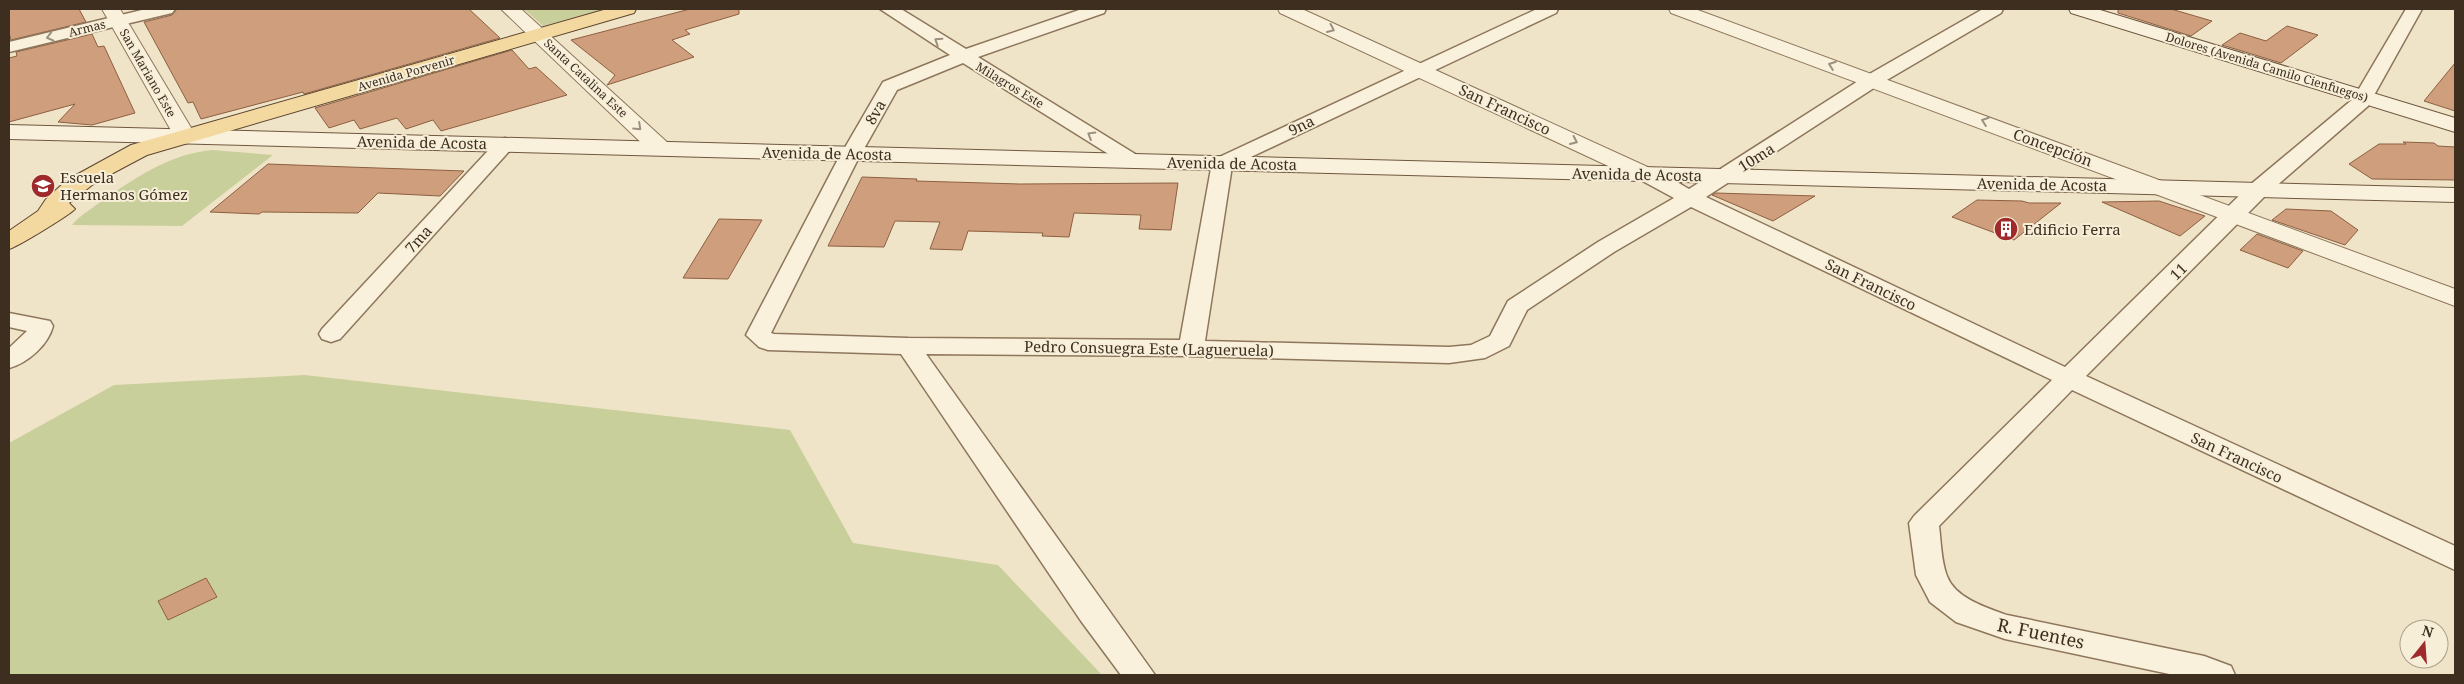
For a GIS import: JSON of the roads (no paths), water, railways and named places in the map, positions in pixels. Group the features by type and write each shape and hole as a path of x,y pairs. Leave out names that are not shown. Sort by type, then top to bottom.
{"main road":[{"name":"Santa Catalina Este","path":"510,9 660,148"},
{"name":"Avenida Porvenir","path":"9,242 47,216 77,203 185,136 627,9"},
{"name":"San Francisco","path":"1286,9 1644,174"},
{"name":"Concepción","path":"1678,9 2162,187 2233,216 2455,298"},
{"name":"Dolores (Avenida Camilo Cienfuegos)","path":"2078,9 2455,126"},
{"name":"San Mariano Este","path":"114,14 185,136"},
{"name":"Avenida de Acosta","path":"9,132 2455,195"}],"street":[{"name":"Armas","path":"9,47 114,14 166,9"},
{"name":"Milagros Este","path":"889,9 1133,161"},
{"name":"8va","path":"758,335 852,153 890,86 963,56 1098,9"},
{"name":"9na","path":"1222,163 1418,69 1550,9"},
{"name":"10ma","path":"1517,306 1606,247 1690,198 1722,176 1736,170 1873,80 1995,9"},
{"name":"11","path":"1924,523 2258,190 2365,97 2414,9"},
{"name":"7ma","path":"331,334 505,144"},
{"path":"1191,348 1222,163"},
{"name":"San Francisco","path":"1644,174 1690,198 2070,379 2455,559"},
{"name":"Pedro Consuegra Este (Lagueruela)","path":"758,335 768,342 908,346 1191,348 1449,355 1476,352 1500,341 1517,306"},
{"path":"9,320 41,326 38,337 9,360"},
{"path":"908,346 1092,612 1139,675"},
{"name":"R. Fuentes","path":"1924,523 1931,574 1941,594 1967,613 2005,627 2061,636 2204,669 2219,675"}],"place":[{"name":"Escuela Hermanos Gómez","path":"43,186"},
{"name":"Edificio Ferra","path":"2006,229"}]}
